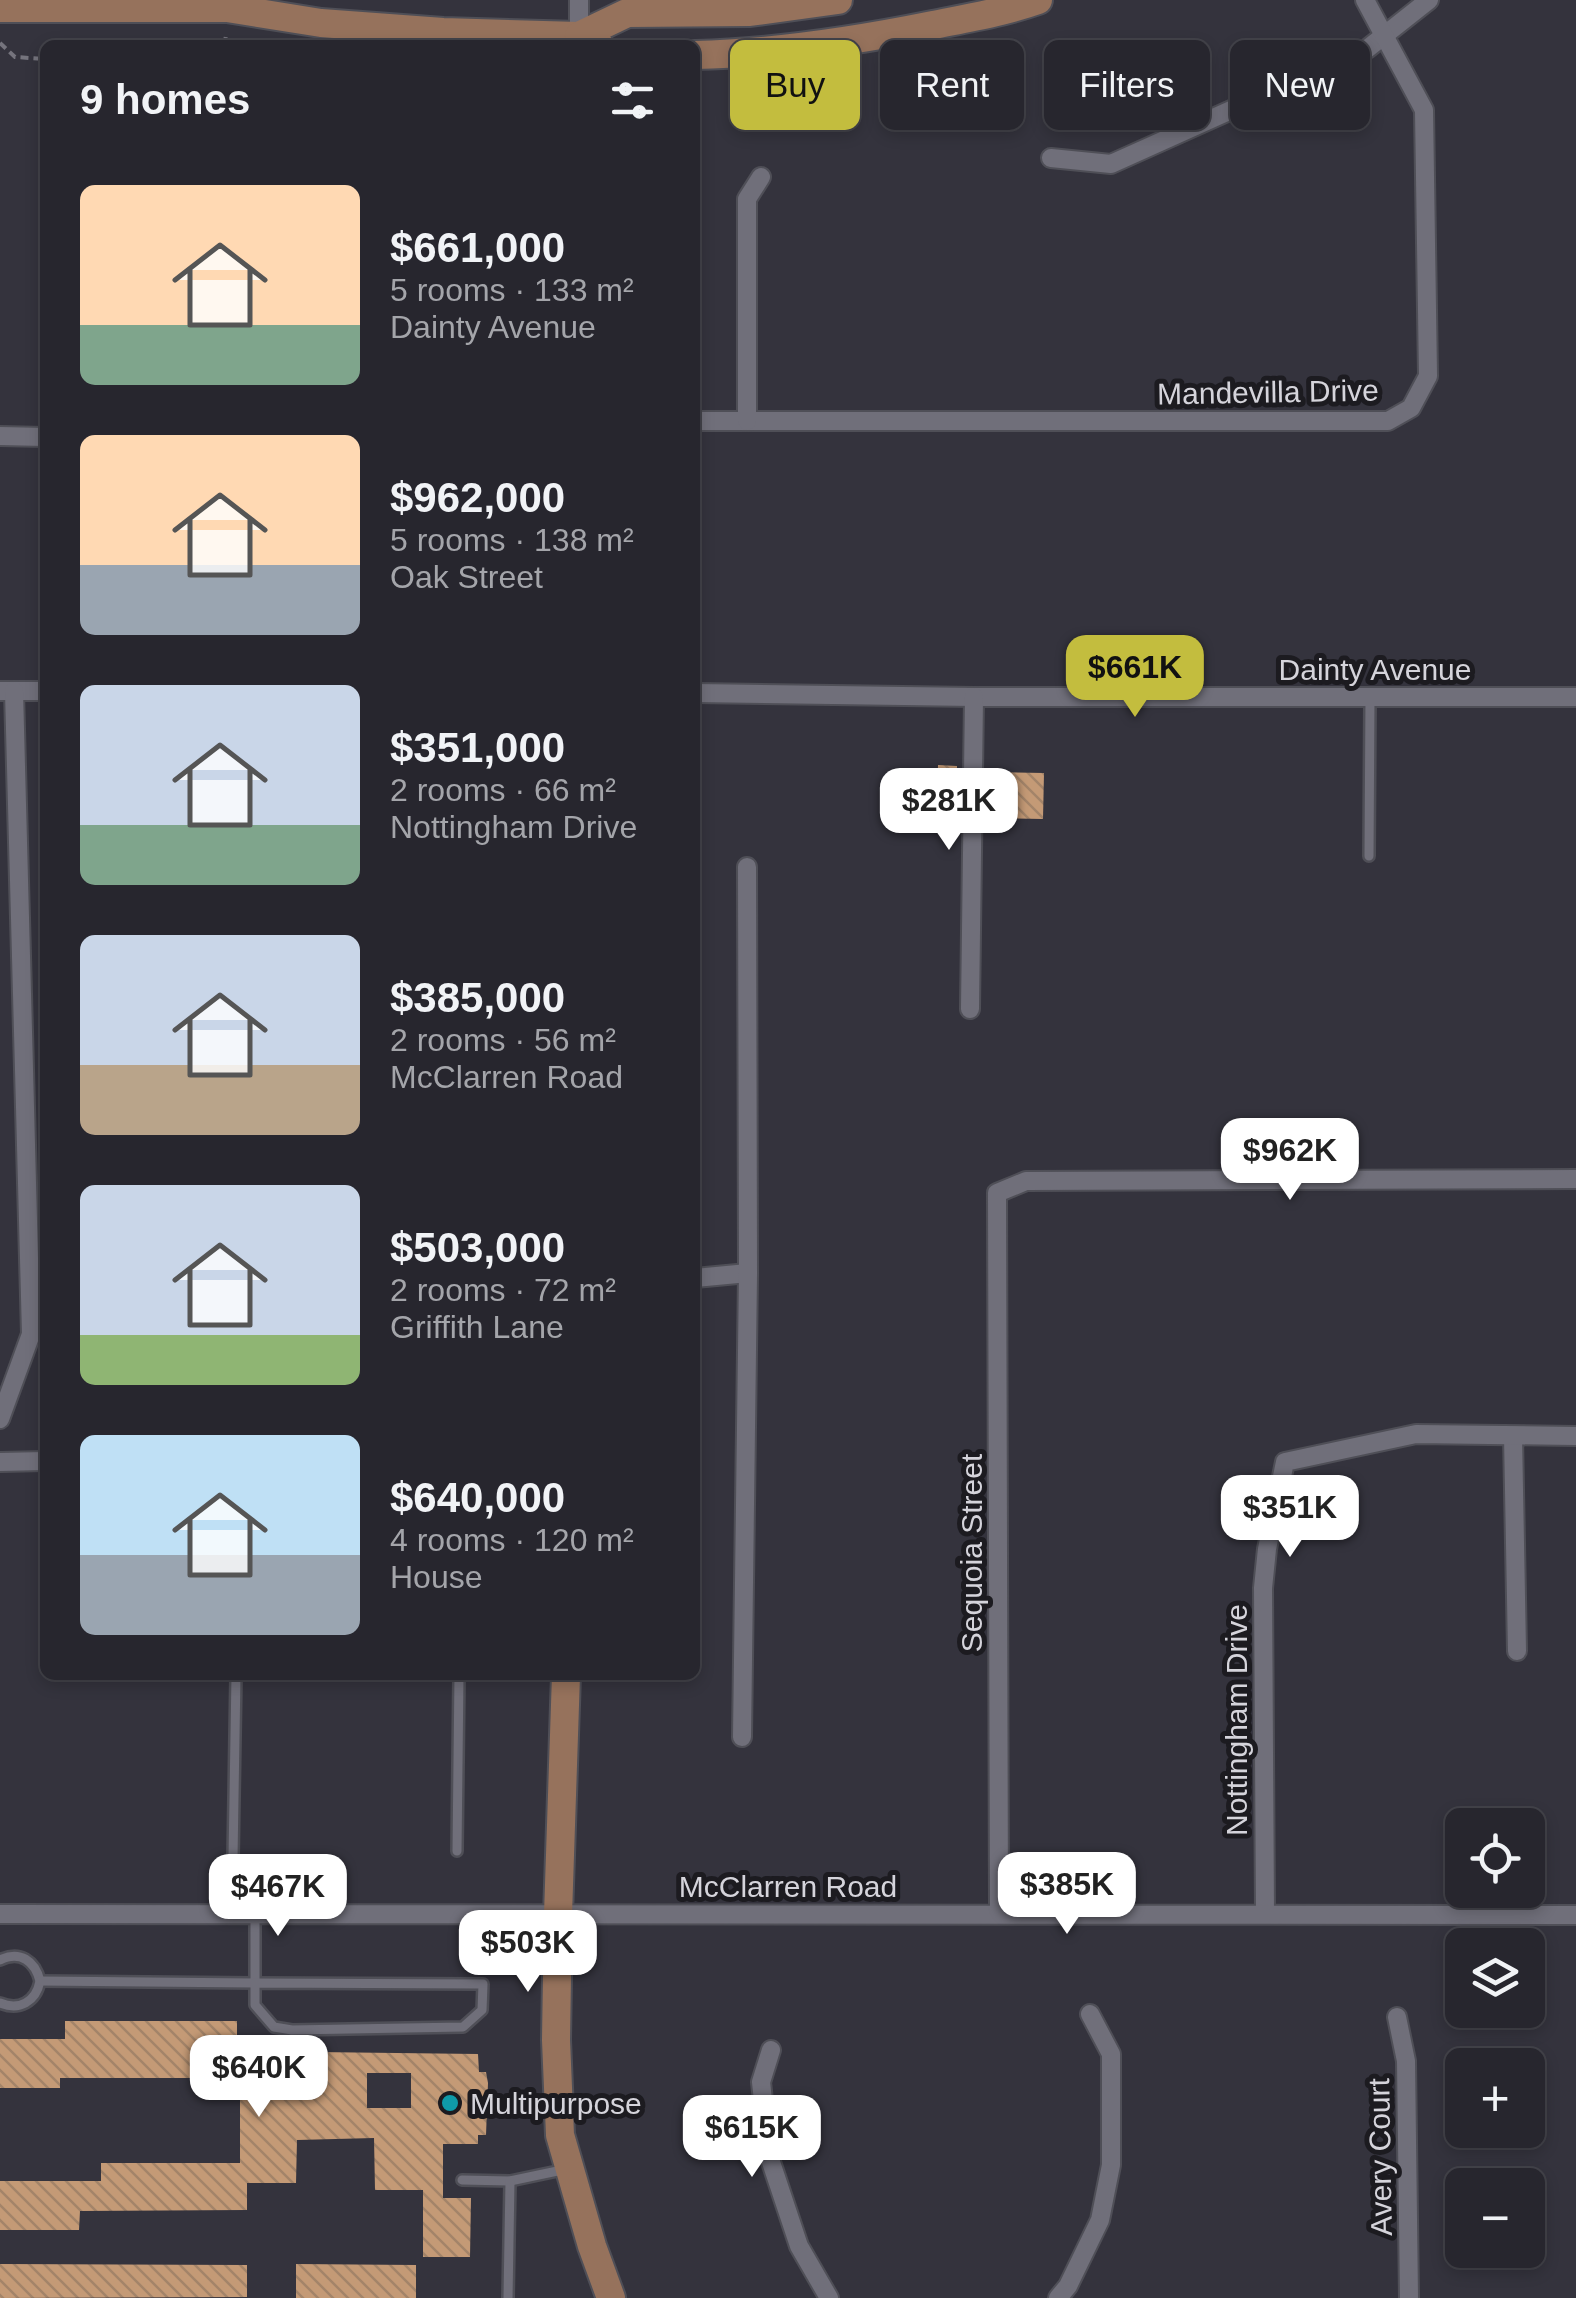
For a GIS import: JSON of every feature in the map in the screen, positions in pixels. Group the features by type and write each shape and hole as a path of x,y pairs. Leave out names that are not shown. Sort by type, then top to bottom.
{"street":[{"path":"579,0 586,40"},
{"path":"589,40 627,13 750,12 838,0"},
{"path":"700,55 746,54 857,41 1012,9 1038,0"},
{"name":"Mandevilla Drive","path":"700,421 1388,421 1411,408 1428,376 1424,110 1365,0"},
{"path":"1051,158 1111,164 1367,49 1429,0"},
{"path":"0,8 52,4 227,4 320,23 557,40"},
{"path":"747,421 747,199 761,178"},
{"path":"0,436 40,437"},
{"path":"0,1419 31,1334 7,691 40,691"},
{"name":"Dainty Avenue","path":"700,692 1576,696"},
{"path":"970,1009 974,696"},
{"path":"742,1737 748,1273 747,867"},
{"name":"Sequoia Street","path":"1000,1913 998,1194 1026,1181 1576,1179"},
{"path":"700,1278 748,1273"},
{"name":"Nottingham Drive","path":"1265,1913 1263,1588 1285,1462 1416,1434 1576,1436"},
{"path":"1513,1436 1518,1651"},
{"path":"0,1462 40,1461"},
{"path":"566,1680 556,2040 560,2135 611,2298"},
{"name":"McClarren Road","path":"0,1914 1576,1915"},
{"path":"1058,2298 1068,2286 1100,2220 1111,2165 1111,2054 1090,2014"},
{"name":"Avery Court","path":"1397,2016 1406,2060 1409,2298"},
{"path":"771,2050 761,2082 769,2156 799,2246 828,2298"}],"lane":[{"path":"1369,856 1370,696"},
{"path":"233,1858 236,1680"},
{"path":"458,1852 459,1680"},
{"path":"40,1981 256,1983 483,1984 482,2010 462,2027 274,2028 255,2005 256,1983 255,1915"},
{"path":"0,1960 7,1956 23,1957 36,1968 40,1981 30,2001 19,2006 0,2002"},
{"path":"462,2180 510,2181 569,2168"},
{"path":"508,2298 510,2181"}],"path":[{"path":"0,43 15,57 40,60"}],"building":[{"path":"938,765 957,766 956,801 937,801"},
{"path":"991,772 1044,773 1043,819 990,818"},
{"path":"65,2021 237,2021 237,2051 478,2054 479,2072 486,2072 488,2083 486,2135 478,2135 478,2144 443,2144 443,2198 471,2198 470,2257 423,2257 423,2190 375,2190 374,2138 297,2140 296,2183 247,2183 247,2210 80,2211 79,2230 0,2230 0,2181 101,2181 101,2163 240,2163 240,2078 60,2078 60,2088 0,2088 0,2039 65,2039","holes":["367,2073 411,2073 411,2108 367,2108"]},
{"path":"0,2264 247,2265 247,2297 0,2298"},
{"path":"296,2264 416,2265 416,2298 296,2298"}],"place":[{"name":"Multipurpose","path":"450,2103"}]}
